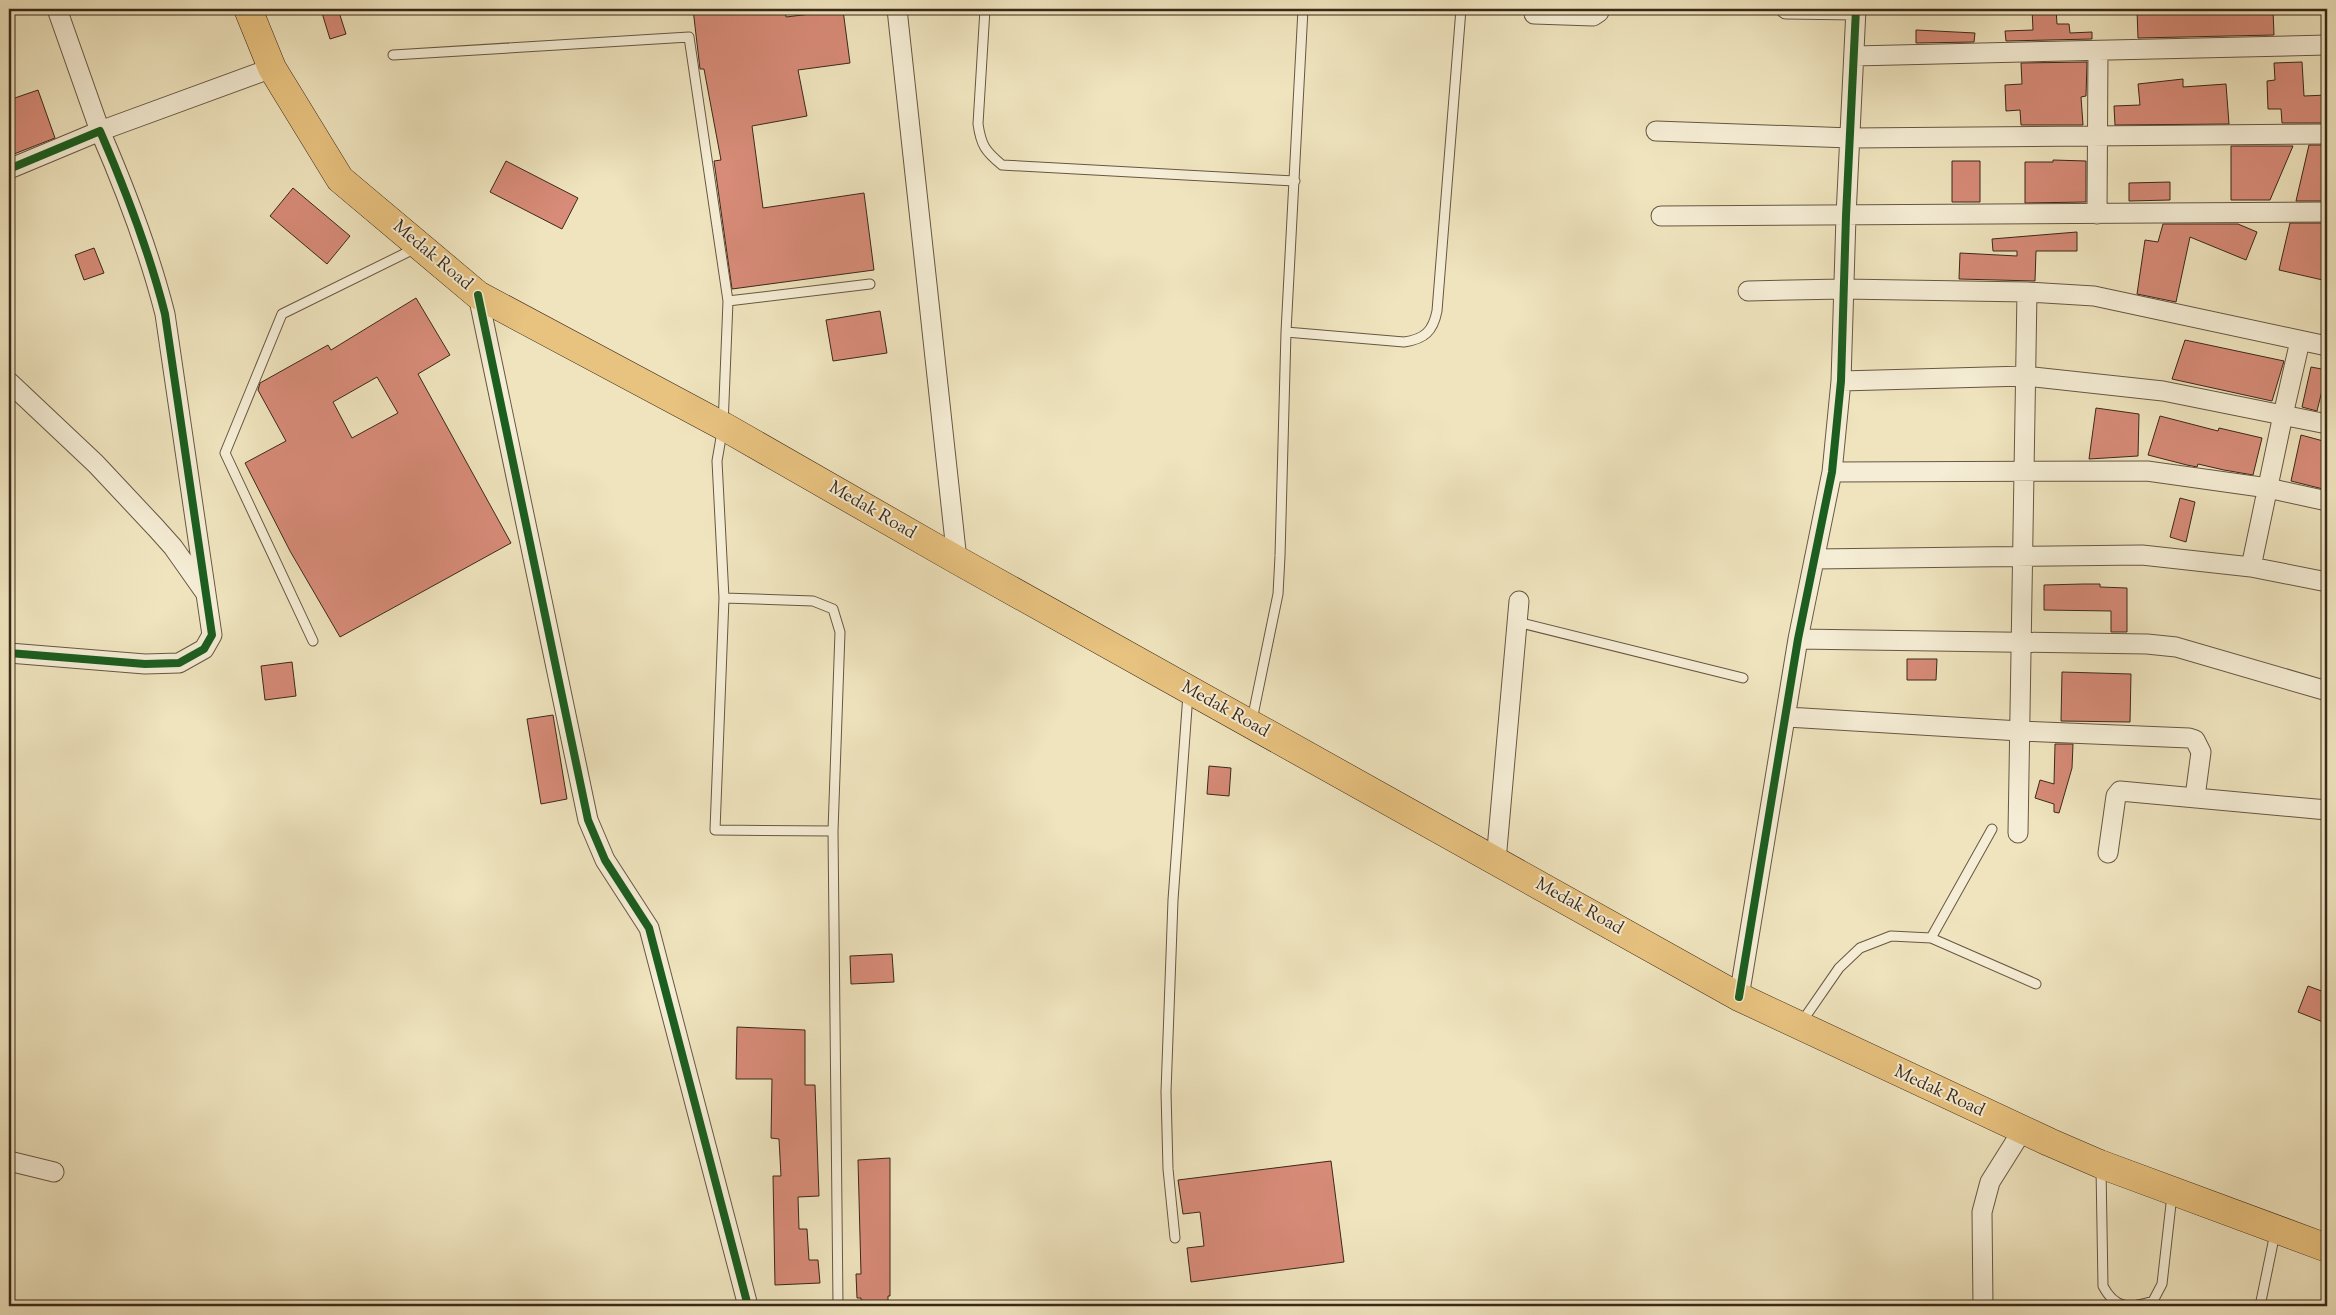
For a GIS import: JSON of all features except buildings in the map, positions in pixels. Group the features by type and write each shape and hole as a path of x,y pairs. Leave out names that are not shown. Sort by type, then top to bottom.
{"main road":[{"name":"Medak Road","path":"248,9 272,68 340,179 478,295 723,426 957,560 1738,996 2022,1131 2100,1164 2172,1189 2327,1248"}],"street":[{"path":"9,653 144,664 179,663 204,649 212,635 164,314 155,274 125,187 100,131 57,9"},
{"path":"897,9 957,560"},
{"path":"1534,14 1594,16 1600,9"},
{"path":"1738,996 1787,717 1798,639 1832,472 1841,381 1843,289 1856,10 1786,9"},
{"path":"1854,56 2327,45"},
{"path":"2097,214 2098,51"},
{"path":"9,169 100,131 272,68"},
{"path":"1656,130 1851,138 2327,134"},
{"path":"1661,216 2327,212"},
{"path":"1748,291 1843,289 2027,292 2094,296 2327,346"},
{"path":"2018,832 2027,292"},
{"path":"478,295 588,820 605,860 649,928 748,1306"},
{"path":"2251,567 2300,340"},
{"path":"1841,381 2025,376 2163,391 2327,424"},
{"path":"9,382 96,464 156,528 173,547 206,594"},
{"path":"1832,472 2146,471 2268,488 2327,501"},
{"path":"1814,559 2023,558 2142,555 2251,567 2327,582"},
{"path":"1496,861 1519,601"},
{"path":"1798,639 2147,644 2176,647 2327,690"},
{"path":"1787,717 2020,731 2189,738 2195,740 2201,752 2195,797"},
{"path":"2108,853 2116,796 2120,791 2327,810"},
{"path":"1983,1306 1982,1212 1990,1182 2022,1131"},
{"path":"9,1160 54,1172"}],"lane":[{"path":"985,9 978,124 981,141 989,155 1002,165 1295,182"},
{"path":"1251,724 1278,594 1286,332 1304,9"},
{"path":"1286,332 1404,342 1418,340 1428,334 1434,324 1438,310 1461,9"},
{"path":"393,55 688,37 728,302 723,426 717,461 724,598 715,830 833,831"},
{"path":"312,641 225,453 282,314 421,246"},
{"path":"728,302 870,284"},
{"path":"724,598 813,601 833,609 840,632 833,831 838,1304"},
{"path":"1517,622 1743,678"},
{"path":"1175,1238 1168,1169 1166,1092 1173,900 1189,689"},
{"path":"1931,938 1992,829"},
{"path":"1800,1026 1839,968 1860,948 1891,936 1931,938 2036,984"},
{"path":"2100,1164 2104,1286 2110,1298 2121,1305 2139,1306 2153,1300 2162,1284 2172,1189"},
{"path":"2260,1306 2276,1228"}],"cycle path":[{"path":"1739,997 1798,639 1832,472 1841,381 1846,216 1856,9"},
{"path":"9,169 100,131 136,221 152,267 165,314 212,635 204,649 179,663 145,664 9,653"},
{"path":"478,295 588,820 605,860 649,928 748,1306"}]}
